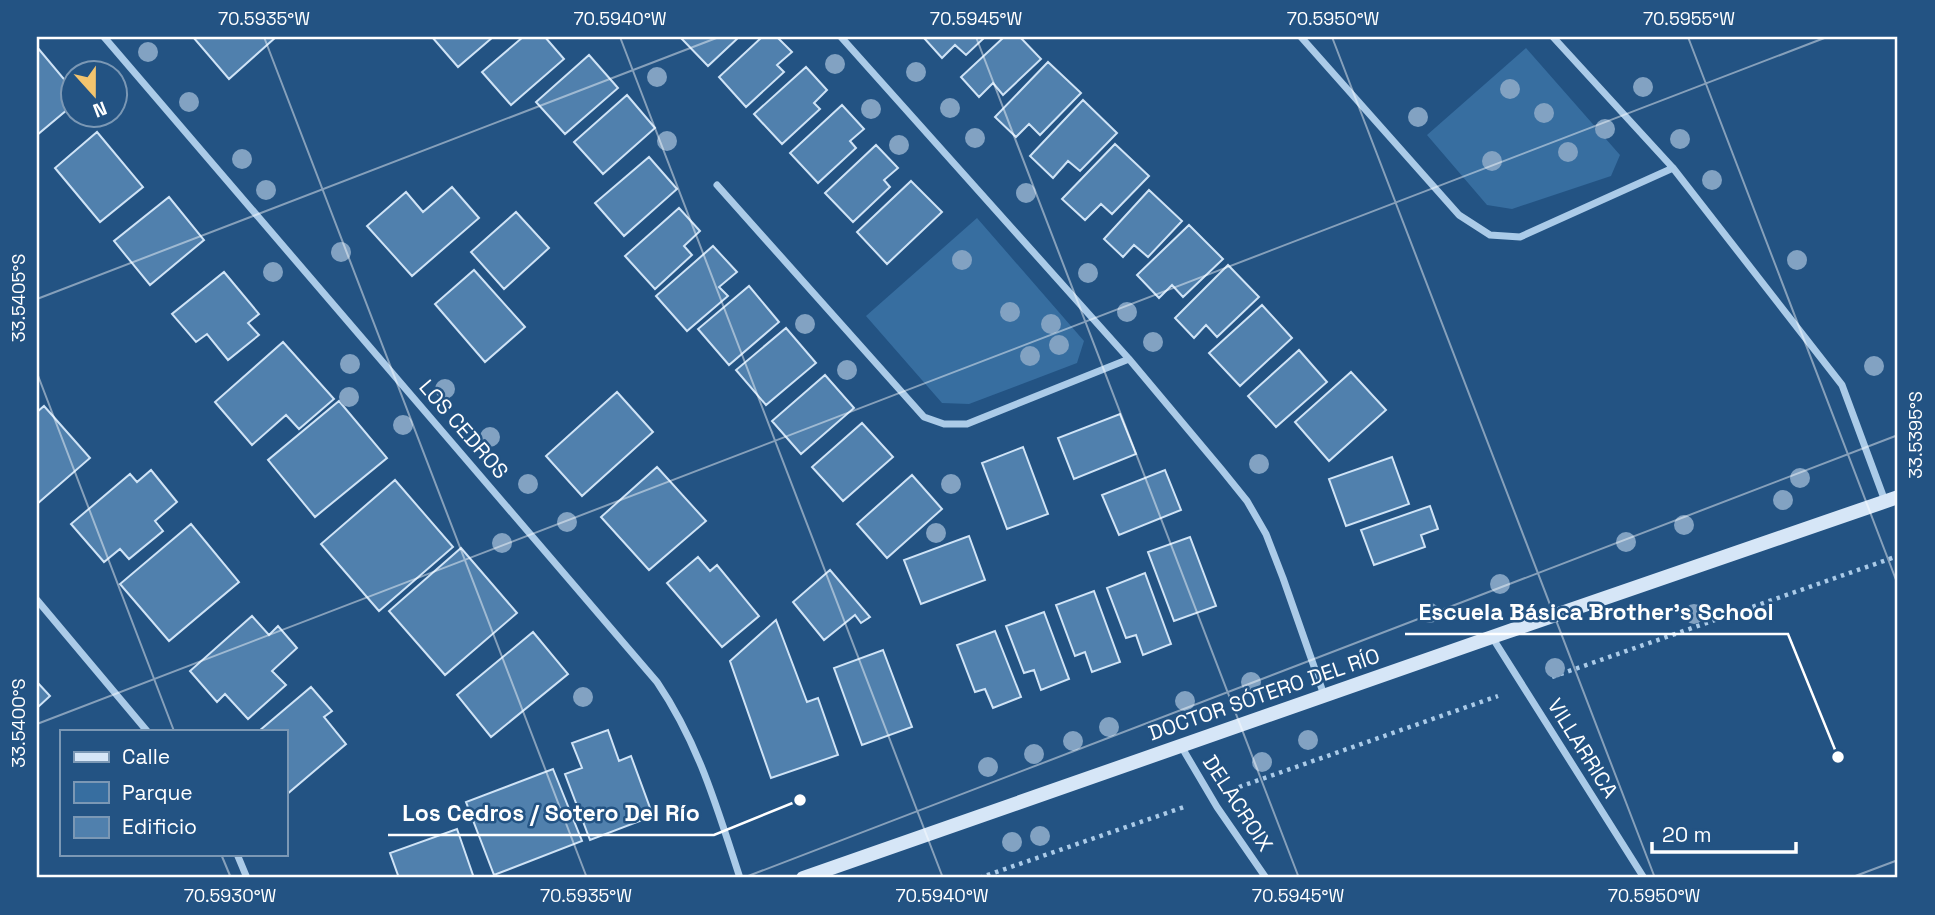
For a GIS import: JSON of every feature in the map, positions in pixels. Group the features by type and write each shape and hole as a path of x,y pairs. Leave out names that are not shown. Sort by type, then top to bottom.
{"main road":[{"name":"DOCTOR SÓTERO DEL RÍO","path":"803,878 1892,499"}],"street":[{"name":"LOS CEDROS","path":"104,37 657,682 677,711 695,748 740,878"},
{"path":"841,37 1129,359 1247,501 1266,534 1324,695"},
{"path":"1301,37 1459,215 1490,235 1520,237 1673,168"},
{"path":"1553,37 1673,168 1842,385 1892,499"},
{"path":"718,186 924,417 944,424 967,424 1129,359"},
{"path":"37,600 146,730"},
{"name":"VILLARRICA","path":"1492,637 1644,878"},
{"name":"DELACROIX","path":"1181,746 1211,797 1266,878"},
{"path":"238,856 247,878"}],"path":[{"path":"979,878 1898,556"}],"green space":[{"path":"1526,48 1620,155 1611,176 1512,209 1487,205 1427,135"},
{"path":"977,218 1084,341 1077,363 969,404 942,403 866,316"}],"building":[{"path":"193,37 276,37 229,79"},
{"path":"432,37 493,37 458,67"},
{"path":"523,37 545,37 564,59 511,105 482,72"},
{"path":"680,37 739,37 708,66"},
{"path":"762,37 777,37 792,52 777,65 784,72 746,107 719,77"},
{"path":"925,37 985,37 966,55 955,45 942,58"},
{"path":"1004,37 1020,37 1041,59 1003,95 993,83 979,97 961,77"},
{"path":"37,47 60,74 60,116 37,135"},
{"path":"589,55 618,88 565,134 536,102"},
{"path":"1048,62 1081,93 1040,135 1029,124 1016,137 995,117"},
{"path":"806,67 827,90 814,103 820,109 782,144 754,114"},
{"path":"627,95 655,128 603,174 574,142"},
{"path":"1083,100 1117,133 1080,171 1068,161 1053,178 1030,156"},
{"path":"842,105 864,129 850,141 856,148 818,183 790,153"},
{"path":"97,132 143,187 100,222 55,168"},
{"path":"1115,144 1149,176 1112,214 1101,204 1085,220 1062,199"},
{"path":"876,145 898,168 884,180 890,187 853,222 825,193"},
{"path":"649,157 677,189 624,236 595,203"},
{"path":"911,181 942,212 887,264 857,232"},
{"path":"452,187 479,218 412,276 367,226 406,192 423,212"},
{"path":"1149,190 1182,221 1148,257 1134,245 1123,257 1104,239"},
{"path":"169,197 204,240 150,285 114,241"},
{"path":"679,208 700,231 684,246 692,255 655,289 625,256"},
{"path":"516,212 549,248 504,289 471,252"},
{"path":"1189,225 1223,259 1183,297 1172,285 1159,298 1137,275"},
{"path":"713,246 737,272 719,287 728,296 687,331 656,296"},
{"path":"1228,265 1259,297 1217,337 1206,325 1194,338 1175,318"},
{"path":"474,270 525,327 485,362 435,304"},
{"path":"224,272 259,314 248,323 259,335 228,360 207,334 196,342 172,314"},
{"path":"749,286 779,322 729,365 698,329"},
{"path":"1262,305 1292,338 1240,386 1209,353"},
{"path":"786,328 816,363 766,405 736,370"},
{"path":"283,342 334,399 299,429 286,415 252,445 215,402"},
{"path":"1299,350 1327,382 1276,427 1248,396"},
{"path":"1351,372 1386,410 1329,461 1295,422"},
{"path":"825,375 854,408 801,454 772,421"},
{"path":"617,392 653,432 582,496 546,456"},
{"path":"339,401 387,458 315,517 268,460"},
{"path":"44,406 90,458 37,504 37,412"},
{"path":"1120,414 1136,454 1074,479 1058,438"},
{"path":"862,423 893,457 843,501 812,467"},
{"path":"1023,447 1048,514 1007,529 982,463"},
{"path":"1392,457 1409,504 1346,526 1329,479"},
{"path":"657,467 706,521 649,570 601,517"},
{"path":"151,470 177,502 155,521 163,531 129,559 120,549 104,562 71,524 130,474 137,482"},
{"path":"1165,470 1181,510 1119,535 1102,495"},
{"path":"912,475 942,509 887,558 857,524"},
{"path":"395,480 453,547 379,611 321,544"},
{"path":"1430,506 1438,529 1421,535 1425,547 1374,565 1361,530"},
{"path":"191,524 239,582 169,641 120,584"},
{"path":"969,536 985,580 921,604 904,560"},
{"path":"1190,537 1216,606 1174,621 1148,552"},
{"path":"461,548 517,613 445,675 389,611"},
{"path":"698,557 710,571 717,565 759,616 722,647 667,583"},
{"path":"830,570 870,617 861,623 855,615 824,640 793,602"},
{"path":"1145,573 1171,644 1143,655 1136,635 1126,638 1107,588"},
{"path":"1094,591 1120,662 1092,672 1085,652 1075,656 1056,605"},
{"path":"1044,612 1069,679 1041,690 1034,670 1024,673 1006,626"},
{"path":"252,616 269,635 278,626 297,648 272,671 286,685 248,719 225,694 217,702 190,671"},
{"path":"776,620 807,702 818,698 838,755 771,778 730,661"},
{"path":"995,631 1021,697 993,708 985,689 975,692 957,645"},
{"path":"533,632 568,674 491,737 457,695"},
{"path":"883,650 912,727 862,745 834,668"},
{"path":"37,682 50,696 37,708"},
{"path":"311,687 332,711 324,717 346,744 287,794 287,730 260,730"},
{"path":"608,730 619,761 631,756 653,816 590,840 565,774 582,768 572,743"},
{"path":"553,769 582,841 494,875 466,802"},
{"path":"457,829 474,878 399,878 390,853"}],"place":[{"name":"Escuela Básica Brother's School","path":"1838,757"},
{"name":"Los Cedros / Sotero Del Río","path":"800,800"}]}
